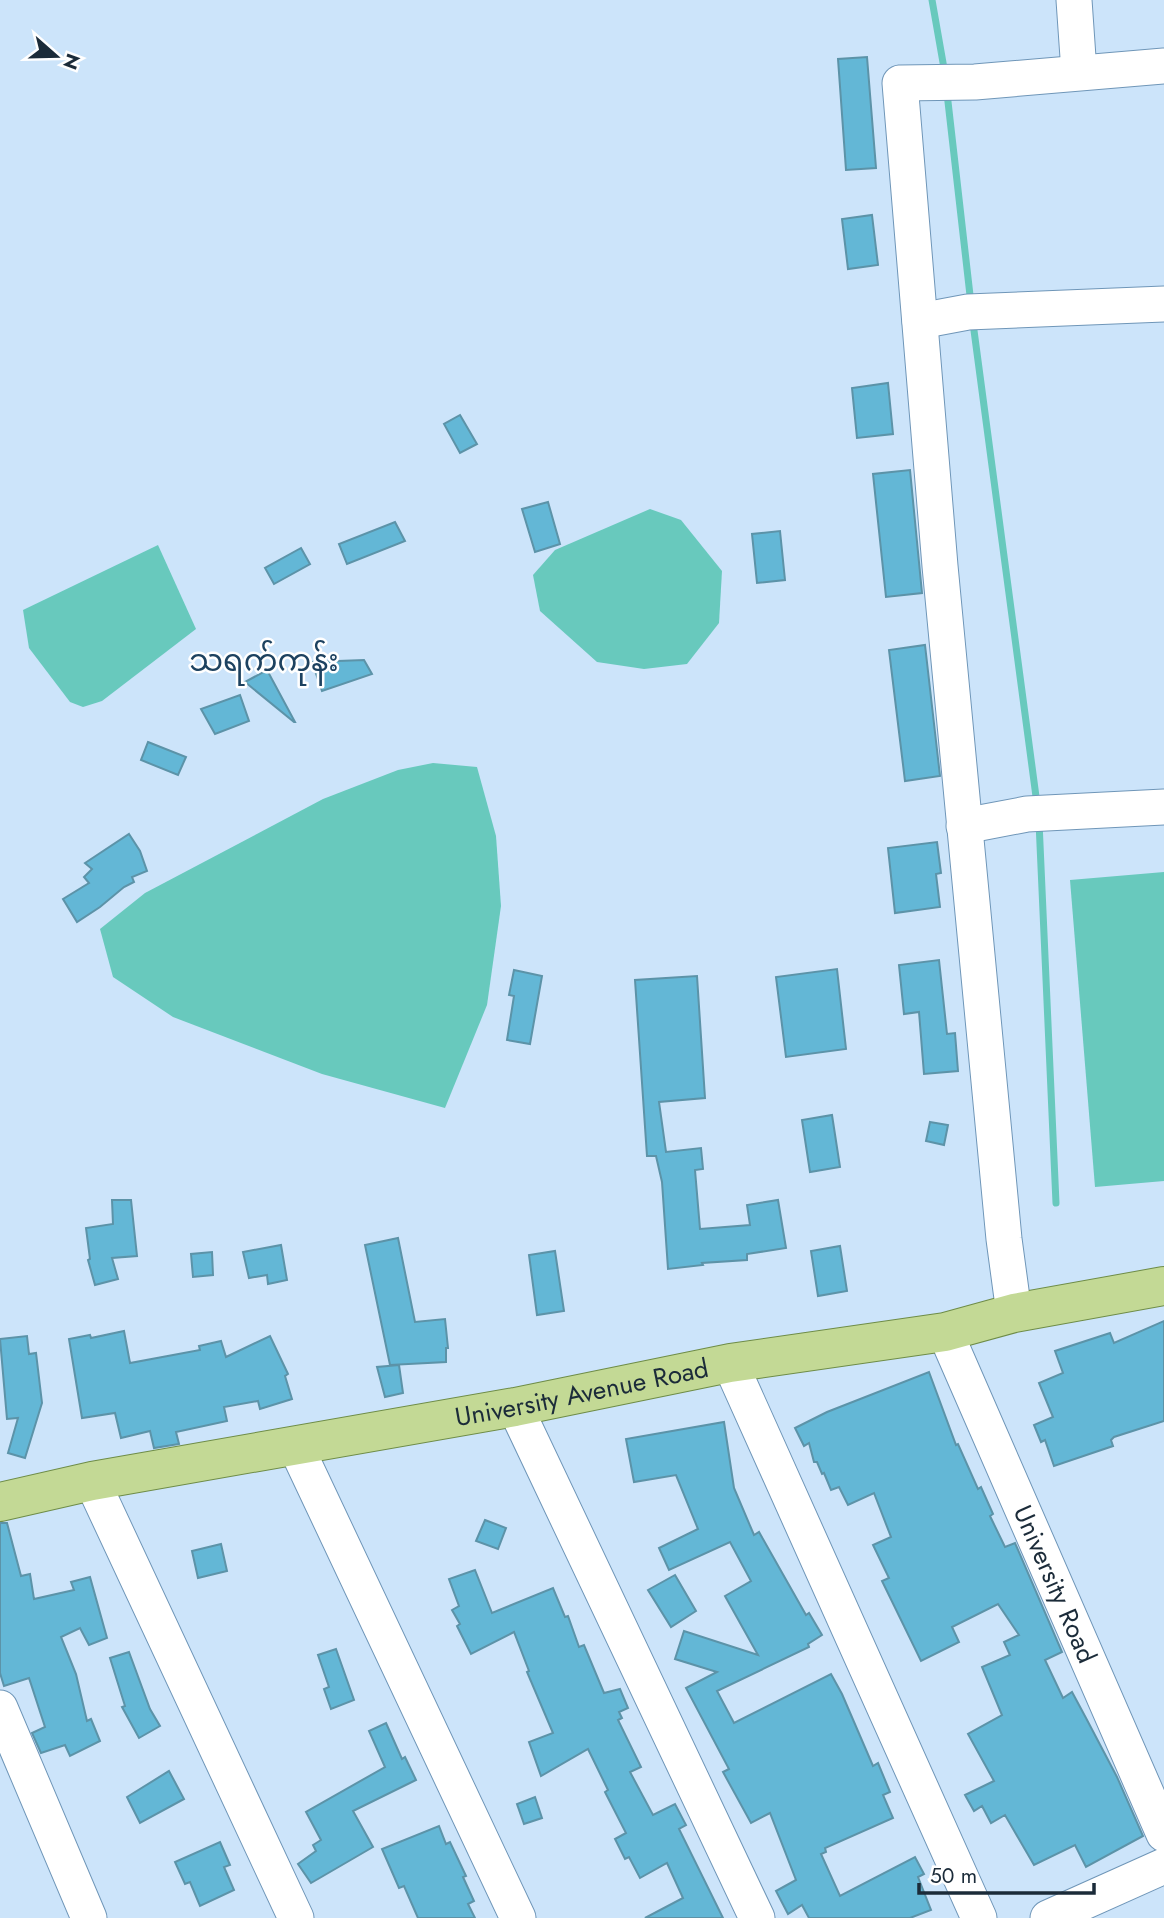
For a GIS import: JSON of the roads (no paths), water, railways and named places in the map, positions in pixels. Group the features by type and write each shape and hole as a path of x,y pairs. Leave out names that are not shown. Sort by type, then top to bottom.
{"main road":[{"name":"University Avenue Road","path":"0,1502 92,1481 515,1407 730,1363 945,1332 1014,1313 1164,1286"}],"street":[{"path":"1074,0 1079,72"},
{"path":"1014,1313 964,826 900,83 975,82 1164,65"},
{"path":"920,321 982,311 1164,304"},
{"path":"964,826 1027,814 1164,807"},
{"name":"University Road","path":"945,1332 1164,1834"},
{"path":"730,1363 979,1918"},
{"path":"515,1407 757,1918"},
{"path":"296,1447 518,1918"},
{"path":"92,1481 296,1918"},
{"path":"0,1707 89,1918"},
{"path":"1048,1918 1164,1866"}],"waterway":[{"path":"932,0 945,74"},
{"path":"947,93 971,304"},
{"path":"973,323 1037,804"},
{"path":"1039,822 1056,1203"}],"district":[{"name":"သရက်ကုန်း","path":"264,660"}]}
